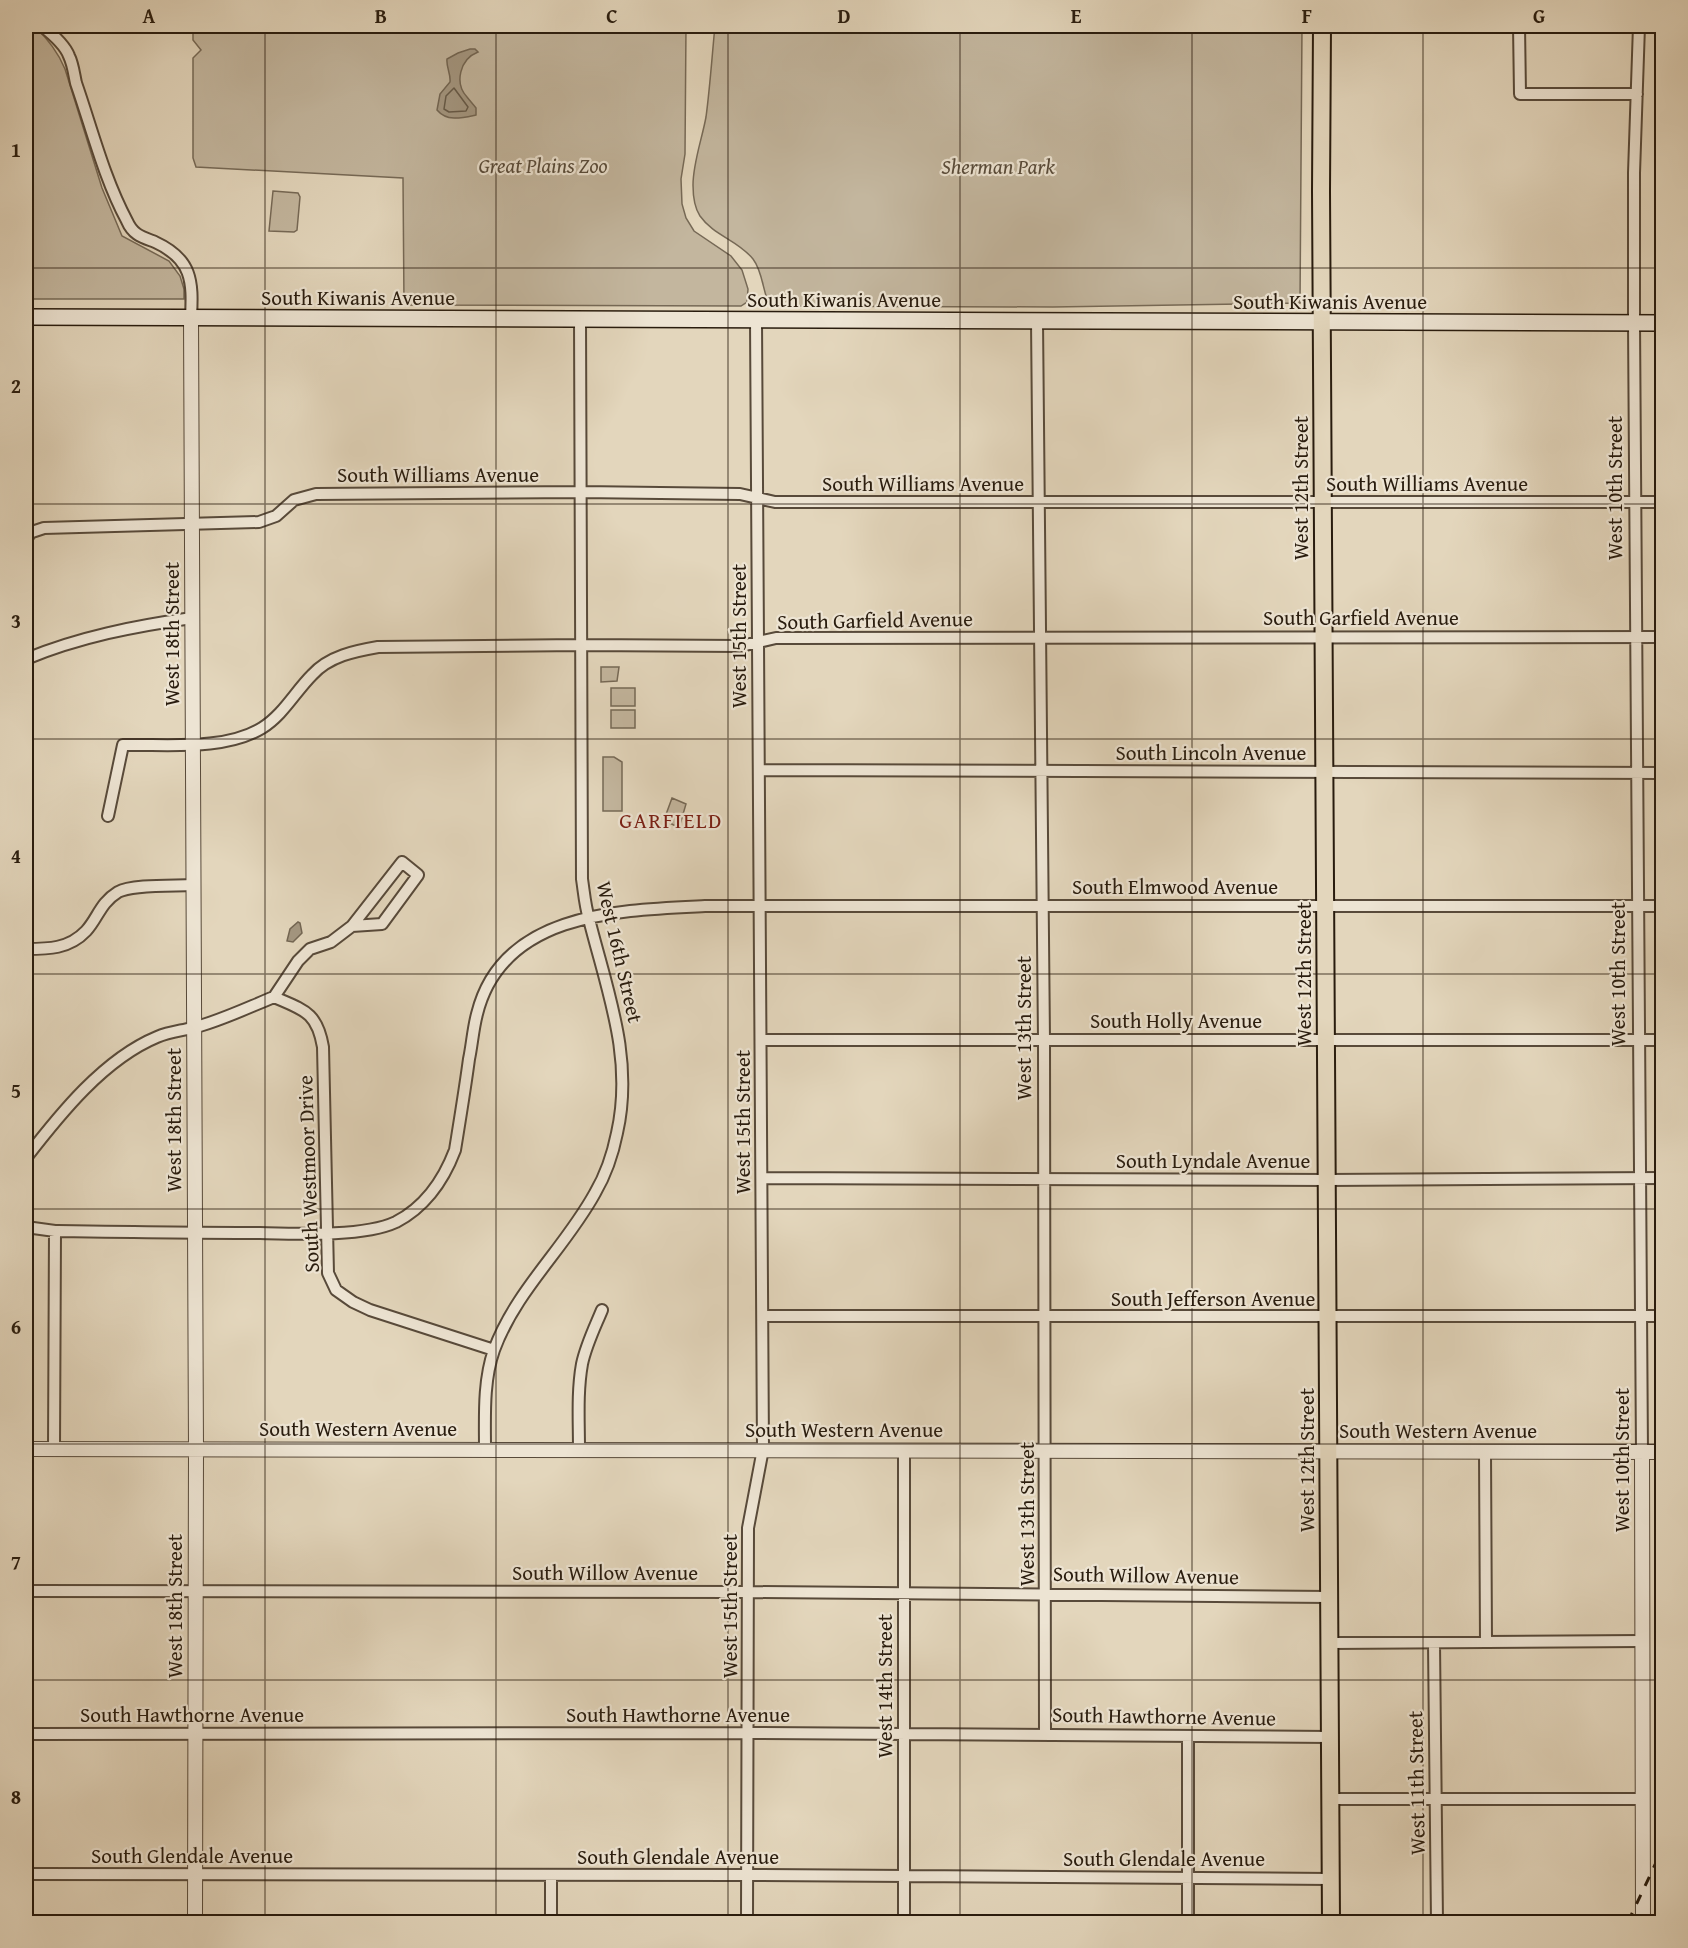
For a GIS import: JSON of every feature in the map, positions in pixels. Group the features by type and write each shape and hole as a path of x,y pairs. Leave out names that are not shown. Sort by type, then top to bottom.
{"main road":[{"name":"West 12th Street","path":"1322,26 1331,1923"},
{"name":"South Kiwanis Avenue","path":"26,317 1662,323"}],"street":[{"path":"42,26 69,55 111,187 128,224 133,232 181,258 188,270 192,292 190,317"},
{"path":"1520,26 1520,94 1637,94"},
{"name":"West 10th Street","path":"1639,26 1634,173 1634,323 1643,1923"},
{"name":"West 18th Street","path":"190,317 196,1449 195,1923"},
{"name":"West 16th Street","path":"485,1449 485,1403 494,1350 528,1286 596,1192 617,1134 622,1105 622,1054 617,1021 588,917 582,879 580,319"},
{"name":"West 15th Street","path":"747,1923 748,1527 763,1449 756,320"},
{"name":"West 13th Street","path":"1037,321 1044,1040 1045,1735"},
{"name":"South Williams Avenue","path":"192,526 260,522 276,516 294,500 316,494 581,492 740,494 775,502 1662,502"},
{"path":"26,538 39,529 192,526"},
{"path":"26,659 93,636 141,625 192,618"},
{"name":"South Garfield Avenue","path":"108,816 123,745 234,741 261,729 280,714 318,669 345,654 378,647 741,646 776,638 1662,637"},
{"name":"South Lincoln Avenue","path":"759,770 1662,772"},
{"path":"26,1158 80,1093 109,1068 155,1038 174,1031 193,1028 274,997 298,961 310,949 331,942 352,926 402,862 418,875 382,924 352,926"},
{"path":"26,950 55,949 69,944 86,931 97,913 120,891 146,887 192,885"},
{"name":"South Elmwood Avenue","path":"194,1233 326,1234 380,1227 396,1222 413,1210 435,1188 449,1166 455,1150 477,1014 502,962 536,936 588,917 648,909 705,906 1662,906"},
{"name":"South Westmoor Drive","path":"274,997 302,1008 314,1021 320,1033 328,1273 336,1290 353,1302 494,1350"},
{"name":"South Holly Avenue","path":"761,1040 1662,1040"},
{"name":"South Lyndale Avenue","path":"762,1178 1327,1180 1662,1178"},
{"path":"26,1227 55,1231 194,1233"},
{"path":"54,1449 55,1231"},
{"path":"579,1450 582,1363 588,1342 602,1310"},
{"name":"South Jefferson Avenue","path":"763,1316 1327,1318 1662,1316"},
{"name":"South Western Avenue","path":"26,1449 1662,1452"},
{"name":"West 14th Street","path":"904,1450 904,1923"},
{"path":"1485,1452 1486,1642"},
{"name":"South Willow Avenue","path":"26,1592 1046,1593 1329,1597"},
{"path":"1329,1643 1642,1641"},
{"name":"West 11th Street","path":"1434,1642 1437,1923"},
{"name":"South Hawthorne Avenue","path":"26,1734 748,1733 1330,1737"},
{"path":"1188,1736 1188,1923"},
{"path":"1330,1799 1642,1798"},
{"name":"South Glendale Avenue","path":"26,1874 1188,1876 1330,1879"},
{"path":"551,1875 551,1923"}],"green space":[{"path":"26,26 34,26 39,31 52,46 65,69 102,188 122,236 169,261 180,276 184,299 26,299"},
{"name":"Great Plains Zoo","path":"193,26 686,26 685,154 681,179 682,204 686,218 694,231 731,256 742,270 748,289 747,302 741,306 404,305 403,178 196,167 193,158 193,58 201,50 193,40"},
{"name":"Sherman Park","path":"715,26 1302,26 1300,303 1053,307 771,306 753,259 706,223 698,213 694,201 693,177 706,117"},
{"path":"273,191 298,193 300,197 297,230 294,232 269,231"},
{"path":"601,667 619,667 617,681 601,682"},
{"path":"611,688 635,688 635,706 611,706"},
{"path":"611,710 635,710 635,728 611,728"},
{"path":"603,757 614,757 622,762 622,811 603,811"},
{"path":"672,798 686,804 679,828 664,820"}],"water":[{"path":"470,49 478,52 467,60 460,78 463,91 476,108 476,115 450,118 437,110 440,94 450,82 447,59"},
{"path":"298,922 302,933 293,942 287,941 290,929"}],"railway":[{"path":"1628,1922 1662,1850"}],"district":[{"name":"GARFIELD","path":"671,820"}]}
